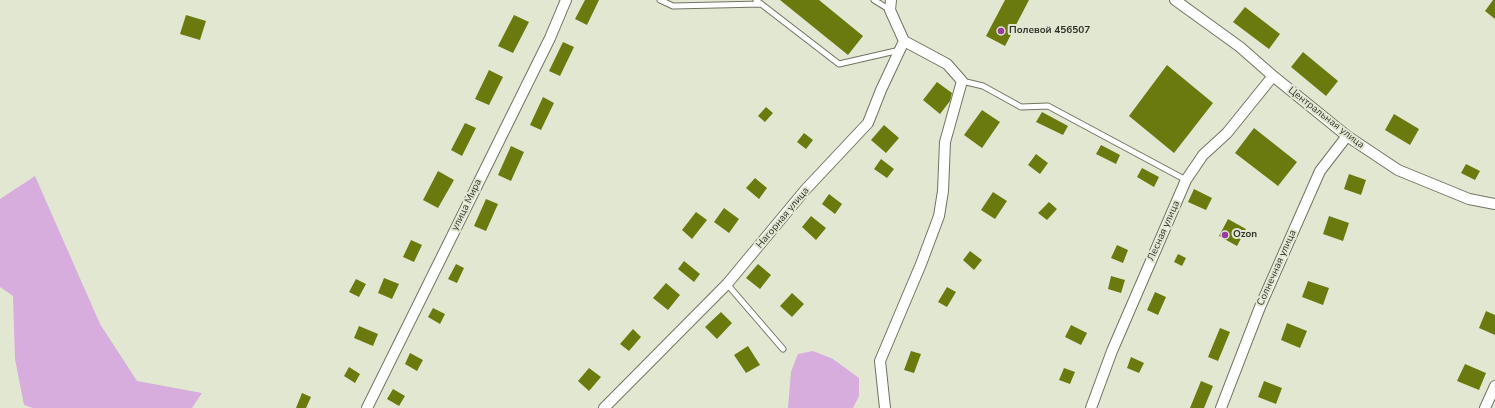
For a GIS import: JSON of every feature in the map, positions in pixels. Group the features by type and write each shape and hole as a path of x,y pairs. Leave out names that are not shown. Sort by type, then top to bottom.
{"street":[{"name":"улица Мира","path":"367,408 546,45 566,0"},
{"name":"Центральная улица","path":"1175,0 1240,48 1347,136 1398,170 1469,200 1495,204"},
{"path":"885,408 880,361 921,264 939,216 943,191 946,142 962,81 947,64 902,46 890,5"},
{"name":"Нагорная улица","path":"604,408 727,284 806,189 868,122 902,46"},
{"name":"Лесная улица","path":"1091,408 1112,351 1186,180 1203,155 1227,133 1273,76"},
{"name":"Солнечная улица","path":"1221,408 1260,307 1320,171 1347,136"},
{"path":"1486,408 1495,386"}],"lane":[{"path":"660,0 673,6 761,4"},
{"path":"756,0 839,64 902,46"},
{"path":"874,0 890,5"},
{"path":"962,81 983,86 1021,107 1048,106 1186,180"},
{"path":"727,284 783,349"}],"shaded area":[{"path":"35,176 100,324 137,381 202,393 192,408 33,408 24,405 15,359 13,296 0,287 0,199"},
{"path":"813,351 833,359 859,378 859,396 853,408 788,408 791,372 798,354"}],"building":[{"path":"585,0 599,0 587,25 575,19"},
{"path":"780,0 819,0 863,36 848,55"},
{"path":"1005,0 1029,0 1005,46 986,36"},
{"path":"1493,0 1495,0 1495,19 1485,11"},
{"path":"1245,7 1280,34 1269,49 1233,22"},
{"path":"186,15 206,21 200,40 180,34"},
{"path":"514,15 529,22 513,53 498,46"},
{"path":"563,42 574,47 560,76 549,71"},
{"path":"1303,52 1338,81 1326,96 1291,67"},
{"path":"1167,65 1213,103 1174,153 1129,116"},
{"path":"489,70 503,77 489,105 475,99"},
{"path":"937,82 952,93 950,101 940,114 923,100"},
{"path":"543,97 554,103 541,130 530,125"},
{"path":"766,107 773,113 765,122 758,116"},
{"path":"982,110 1000,122 982,148 964,135"},
{"path":"1042,112 1068,126 1063,135 1036,122"},
{"path":"1394,114 1419,129 1410,145 1385,130"},
{"path":"465,123 476,128 462,156 451,150"},
{"path":"884,125 899,138 886,153 871,140"},
{"path":"1254,128 1297,162 1278,186 1235,153"},
{"path":"804,133 813,140 806,149 797,142"},
{"path":"1101,145 1120,155 1116,164 1096,154"},
{"path":"511,146 524,152 511,181 498,175"},
{"path":"1036,154 1048,163 1040,174 1028,165"},
{"path":"881,159 894,169 887,178 874,169"},
{"path":"1466,164 1480,171 1475,180 1461,173"},
{"path":"1142,168 1159,177 1154,187 1137,177"},
{"path":"438,171 454,180 438,208 423,200"},
{"path":"1349,174 1366,180 1361,195 1344,189"},
{"path":"755,178 767,188 759,199 746,188"},
{"path":"1194,189 1212,198 1206,210 1188,202"},
{"path":"993,192 1007,201 995,219 981,210"},
{"path":"829,194 842,204 835,214 822,204"},
{"path":"486,199 498,204 486,231 474,226"},
{"path":"1049,202 1057,209 1047,220 1038,213"},
{"path":"724,208 739,219 729,233 714,222"},
{"path":"696,212 707,220 692,239 682,230"},
{"path":"811,216 826,228 816,240 802,227"},
{"path":"1329,216 1349,223 1343,241 1323,234"},
{"path":"1228,219 1246,229 1237,246 1219,236"},
{"path":"411,240 422,245 414,262 403,257"},
{"path":"1117,245 1128,250 1123,263 1111,258"},
{"path":"970,251 982,260 974,270 963,260"},
{"path":"1178,254 1186,258 1182,266 1174,262"},
{"path":"684,261 700,274 694,282 678,269"},
{"path":"456,264 464,268 457,283 448,279"},
{"path":"758,264 771,275 760,289 746,278"},
{"path":"1111,276 1125,280 1121,293 1108,289"},
{"path":"384,278 399,284 392,299 378,293"},
{"path":"356,279 366,284 359,297 349,292"},
{"path":"1308,281 1329,288 1323,305 1302,297"},
{"path":"666,283 680,295 668,310 653,298"},
{"path":"947,287 956,292 947,307 938,302"},
{"path":"1155,292 1166,297 1158,315 1147,310"},
{"path":"792,293 804,304 792,317 780,306"},
{"path":"433,308 445,314 440,324 428,317"},
{"path":"1486,311 1495,315 1495,335 1479,328"},
{"path":"721,312 732,323 717,339 705,327"},
{"path":"1287,323 1307,331 1300,348 1281,340"},
{"path":"1071,325 1087,333 1081,345 1065,337"},
{"path":"359,326 378,334 373,346 354,338"},
{"path":"1220,328 1230,332 1218,361 1208,357"},
{"path":"633,329 641,337 629,351 620,344"},
{"path":"748,346 760,365 746,373 734,355"},
{"path":"911,351 921,354 914,373 904,370"},
{"path":"410,353 423,360 417,371 405,364"},
{"path":"1131,357 1144,363 1139,373 1127,368"},
{"path":"1465,364 1486,373 1479,390 1457,381"},
{"path":"349,367 360,374 355,383 344,376"},
{"path":"589,368 601,377 589,391 578,381"},
{"path":"1064,368 1075,372 1070,384 1059,380"},
{"path":"1201,381 1213,386 1204,408 1190,408"},
{"path":"1264,381 1282,388 1276,404 1258,397"},
{"path":"393,389 405,396 399,406 387,399"},
{"path":"302,393 311,397 306,408 296,408"}],"place":[{"name":"Полевой 456507","path":"1001,31"},
{"name":"Ozon","path":"1225,235"}]}
